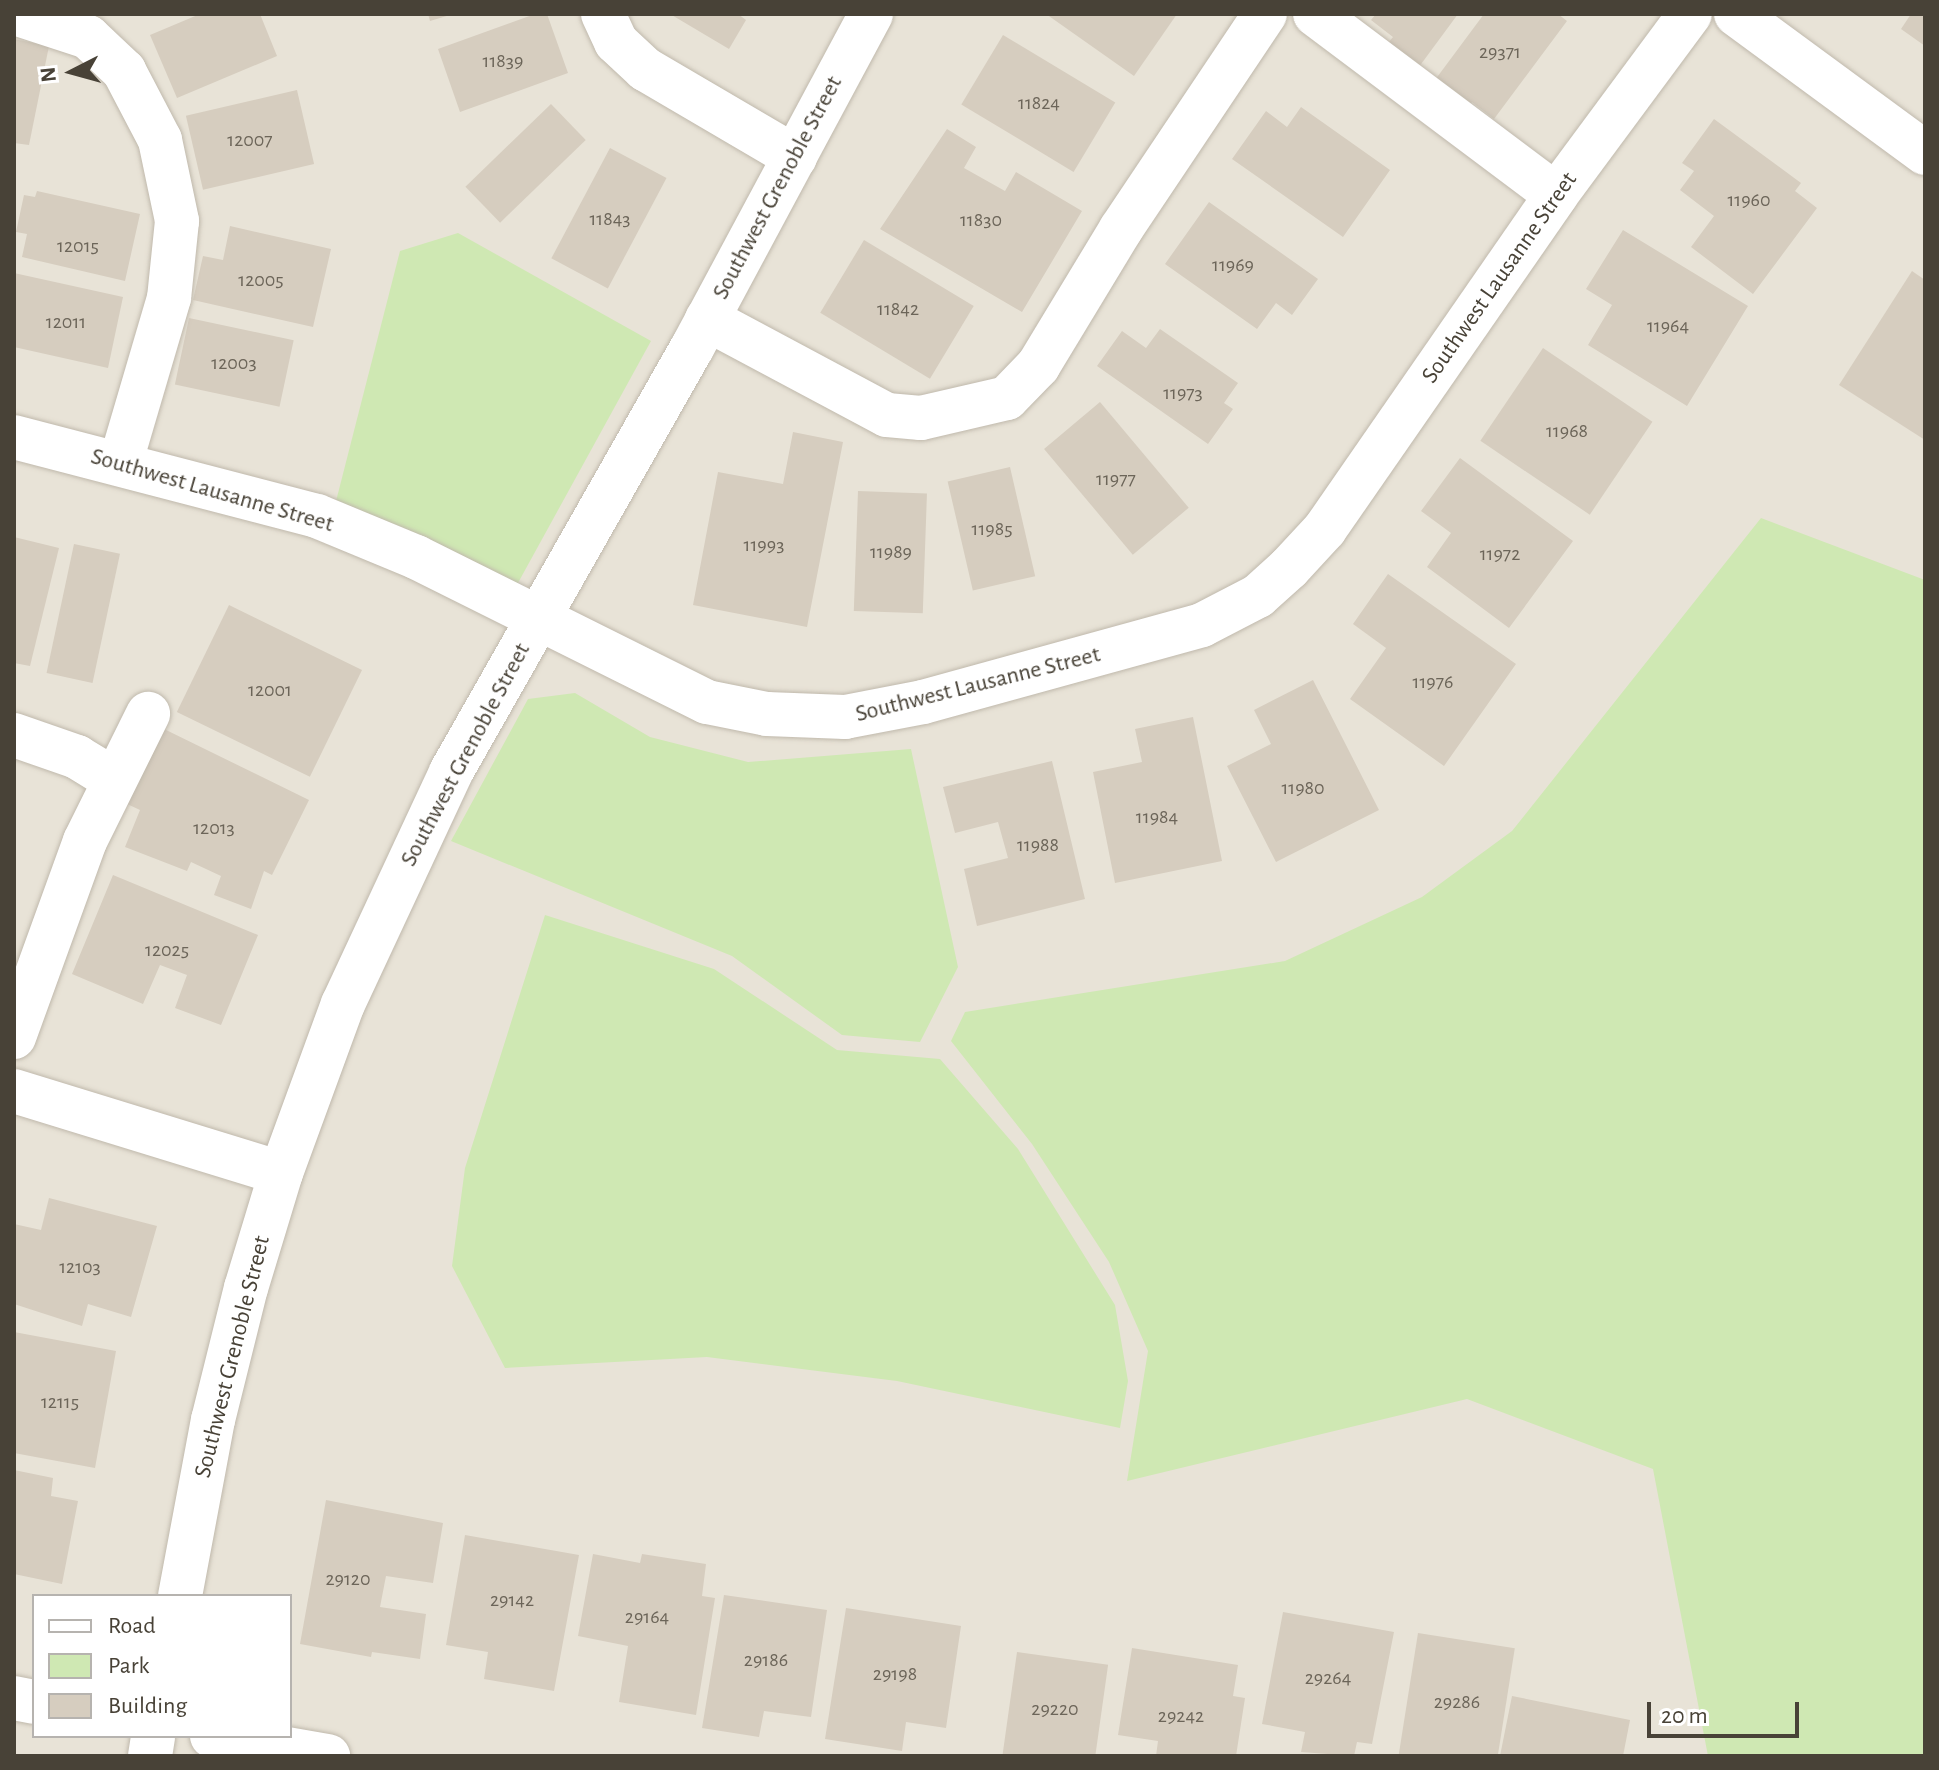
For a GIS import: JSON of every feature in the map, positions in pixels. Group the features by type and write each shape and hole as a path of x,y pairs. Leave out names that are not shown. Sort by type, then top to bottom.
{"street":[{"path":"18,14 88,37 124,71 160,140 177,221 169,298 120,464"},
{"path":"603,14 616,42 645,69 795,157"},
{"name":"Southwest Grenoble Street","path":"180,1594 213,1420 281,1173 343,1004 451,772 707,319 871,14"},
{"path":"707,319 887,415 921,418 1007,398 1038,366 1121,229 1265,14"},
{"path":"1315,14 1556,195"},
{"name":"Southwest Lausanne Street","path":"14,437 317,516 416,557 707,702 767,714 845,717 938,698 1202,625 1258,596 1325,529 1556,195 1690,14"},
{"path":"1736,14 1925,153"},
{"path":"14,1037 79,854 113,779 148,714"},
{"path":"14,735 77,757 113,779"},
{"path":"14,1091 281,1173"},
{"path":"224,1738 328,1756"}],"shaded area":[{"path":"14,14 1925,14 1925,1756 14,1756"}],"green space":[{"path":"458,233 651,341 513,592 334,509 400,251"},
{"path":"1761,518 1925,580 1925,1756 1708,1756 1653,1469 1467,1399 1127,1481 1148,1351 1109,1262 1032,1144 951,1041 965,1012 1285,961 1422,897 1512,831"},
{"path":"575,693 650,737 748,762 911,749 958,967 920,1042 842,1035 732,956 451,841 528,699"},
{"path":"545,915 714,969 837,1050 940,1059 1018,1149 1115,1305 1128,1381 1120,1428 897,1381 707,1357 505,1368 452,1266 465,1168"}],"building":[{"path":"200,14 260,14 277,56 177,98 150,35"},
{"path":"428,14 450,14 450,15 430,21"},
{"path":"535,14 547,14 568,73 460,112 438,49"},
{"path":"670,14 738,14 746,20 729,49"},
{"path":"1046,14 1177,14 1134,76"},
{"path":"1376,14 1458,14 1413,75 1382,51 1393,37 1371,20"},
{"path":"1484,14 1558,14 1567,21 1494,119 1472,102 1466,110 1432,84"},
{"path":"1911,14 1925,14 1925,46 1901,29"},
{"path":"1003,35 1115,102 1074,172 961,104"},
{"path":"14,39 49,46 29,145 14,143"},
{"path":"297,90 314,164 203,190 186,116"},
{"path":"551,104 586,140 500,223 465,187"},
{"path":"1301,107 1390,170 1343,237 1232,159 1266,111 1287,127"},
{"path":"1714,119 1801,183 1795,191 1817,208 1753,294 1691,247 1714,216 1680,190 1694,171 1682,163"},
{"path":"947,129 976,147 964,168 1005,191 1016,172 1082,211 1022,312 880,229"},
{"path":"610,148 667,178 608,288 551,258"},
{"path":"37,191 140,214 125,281 22,257 27,234 16,232 24,195 35,197"},
{"path":"1209,202 1318,279 1292,315 1276,303 1257,329 1165,264"},
{"path":"230,226 331,249 313,327 193,300 203,256 223,260"},
{"path":"1623,230 1748,306 1687,406 1588,345 1612,305 1586,289"},
{"path":"864,240 974,306 930,379 820,313"},
{"path":"1912,271 1925,280 1925,440 1839,385"},
{"path":"14,273 123,297 108,368 14,347"},
{"path":"189,318 294,340 280,407 175,385"},
{"path":"1160,329 1238,383 1224,403 1233,409 1208,444 1097,366 1122,331 1146,348"},
{"path":"1543,348 1652,422 1590,515 1480,441"},
{"path":"1100,402 1189,508 1133,555 1044,449"},
{"path":"793,432 843,442 807,627 693,605 718,472 783,484"},
{"path":"1460,458 1573,541 1509,628 1427,567 1451,533 1421,511"},
{"path":"1010,467 1035,576 973,591 948,481"},
{"path":"858,491 927,493 923,613 854,611"},
{"path":"14,537 59,548 30,666 14,663"},
{"path":"74,544 120,554 93,683 47,673"},
{"path":"1388,574 1516,664 1444,766 1350,699 1386,648 1353,624"},
{"path":"229,605 362,670 310,777 177,712"},
{"path":"1313,680 1379,810 1276,862 1227,766 1271,744 1254,710"},
{"path":"1193,717 1222,861 1115,883 1093,772 1142,762 1135,729"},
{"path":"162,728 309,800 272,875 264,871 251,909 214,895 221,876 191,862 187,871 125,847 140,810 125,803"},
{"path":"1052,761 1085,899 977,926 964,869 1008,858 998,822 955,833 943,787"},
{"path":"113,875 258,935 221,1025 175,1008 187,975 160,965 143,1004 72,974"},
{"path":"49,1198 157,1226 131,1317 88,1304 82,1326 14,1304 14,1224 41,1230"},
{"path":"14,1332 116,1351 95,1468 14,1453"},
{"path":"14,1470 53,1478 51,1496 78,1501 62,1584 14,1574"},
{"path":"326,1500 443,1523 433,1583 386,1576 380,1607 426,1614 420,1659 372,1652 371,1657 300,1644"},
{"path":"465,1535 579,1555 554,1691 484,1679 488,1652 446,1645"},
{"path":"593,1554 640,1563 642,1554 706,1564 702,1596 715,1598 696,1715 619,1702 628,1646 578,1636"},
{"path":"724,1595 827,1610 811,1717 764,1711 759,1737 702,1728"},
{"path":"846,1608 961,1626 946,1728 906,1722 902,1751 825,1739"},
{"path":"1283,1612 1394,1632 1372,1744 1357,1742 1354,1756 1301,1752 1305,1732 1262,1724"},
{"path":"1418,1633 1515,1648 1498,1756 1399,1755"},
{"path":"1132,1648 1238,1665 1233,1696 1245,1698 1236,1756 1156,1756 1158,1741 1118,1735"},
{"path":"1017,1652 1108,1665 1095,1756 1003,1754"},
{"path":"1512,1696 1630,1720 1623,1756 1500,1756"}]}
